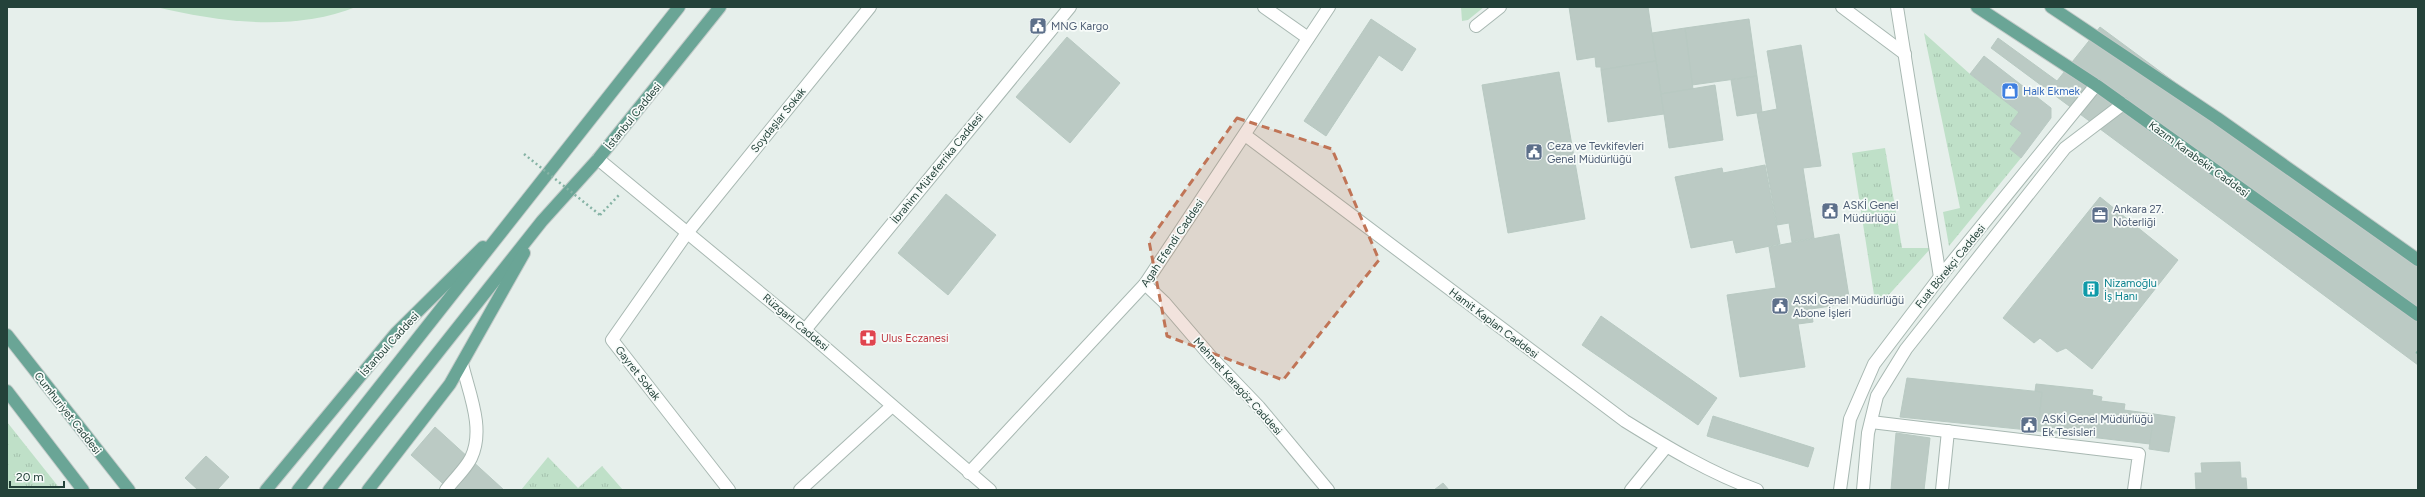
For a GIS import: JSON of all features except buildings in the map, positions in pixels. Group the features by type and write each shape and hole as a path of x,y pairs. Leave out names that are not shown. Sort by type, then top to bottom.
{"main road":[{"name":"İstanbul Caddesi","path":"298,490 679,7"},
{"name":"İstanbul Caddesi","path":"328,490 542,221 598,159 720,7"},
{"name":"Kazım Karabekir Caddesi","path":"1977,7 2096,85 2418,316"},
{"path":"2050,7 2217,118 2418,260"},
{"name":"İstanbul Caddesi","path":"266,490 396,333 523,206"},
{"name":"İstanbul Caddesi","path":"368,490 450,384 542,221"},
{"name":"Cumhuriyet Caddesi","path":"7,335 129,490"},
{"path":"7,391 83,490"}],"street":[{"name":"Soydaşlar Sokak","path":"687,233 870,7"},
{"name":"İbrahim Müteferrika Caddesi","path":"805,330 1070,7"},
{"path":"1264,7 1308,38"},
{"name":"Agah Efendi Caddesi","path":"969,473 1145,284 1329,7"},
{"path":"1476,26 1500,7"},
{"path":"1842,7 1904,54"},
{"path":"1897,7 1940,277"},
{"name":"Fuat Börekçi Caddesi","path":"1840,490 1850,419 1860,393 1874,364 1940,277 2096,85"},
{"name":"Fuat Börekçi Caddesi","path":"1863,490 1871,422 1877,396 1906,349 2065,148 2123,104"},
{"name":"Hamit Kaplan Caddesi","path":"1244,135 1625,421 1666,447 1732,482 1756,490"},
{"name":"Rüzgarlı Caddesi","path":"598,159 805,330 990,490"},
{"name":"Gayret Sokak","path":"687,233 612,340 729,490"},
{"name":"Mehmet Karagöz Caddesi","path":"1145,284 1164,302 1212,358 1259,407 1328,490"},
{"path":"446,490 470,459 476,444 475,416 462,364"},
{"path":"800,490 892,406"},
{"path":"1871,422 2139,454 2134,490"},
{"path":"1942,490 1948,431"},
{"path":"1631,490 1666,447"}],"path":[{"path":"524,154 600,215 628,185"}],"highlighted area":[{"path":"1237,118 1332,149 1379,260 1283,380 1167,336 1149,241"}],"green space":[{"path":"156,7 356,7 332,15 307,20 256,22 205,17"},
{"path":"1461,7 1484,7 1468,20 1462,21"},
{"path":"1924,33 1970,74 2019,112 2022,133 2010,149 2021,158 1949,246 1943,212 1960,208"},
{"path":"1885,148 1902,248 1931,248 1885,299 1875,301 1852,153"},
{"path":"7,422 61,490 7,490"},
{"path":"548,457 578,488 602,466 623,490 521,490"}],"place":[{"name":"MNG Kargo","path":"1038,26"},
{"name":"Halk Ekmek","path":"2010,91"},
{"name":"Ceza ve Tevkifevleri Genel Müdürlüğü","path":"1534,152"},
{"name":"ASKİ Genel Müdürlüğü","path":"1830,211"},
{"name":"Ankara 27. Noterliği","path":"2100,215"},
{"name":"Nizamoğlu İş Hanı","path":"2091,289"},
{"name":"ASKİ Genel Müdürlüğü Abone İşleri","path":"1780,306"},
{"name":"Ulus Eczanesi","path":"868,338"},
{"name":"ASKİ Genel Müdürlüğü Ek Tesisleri","path":"2029,425"}]}
